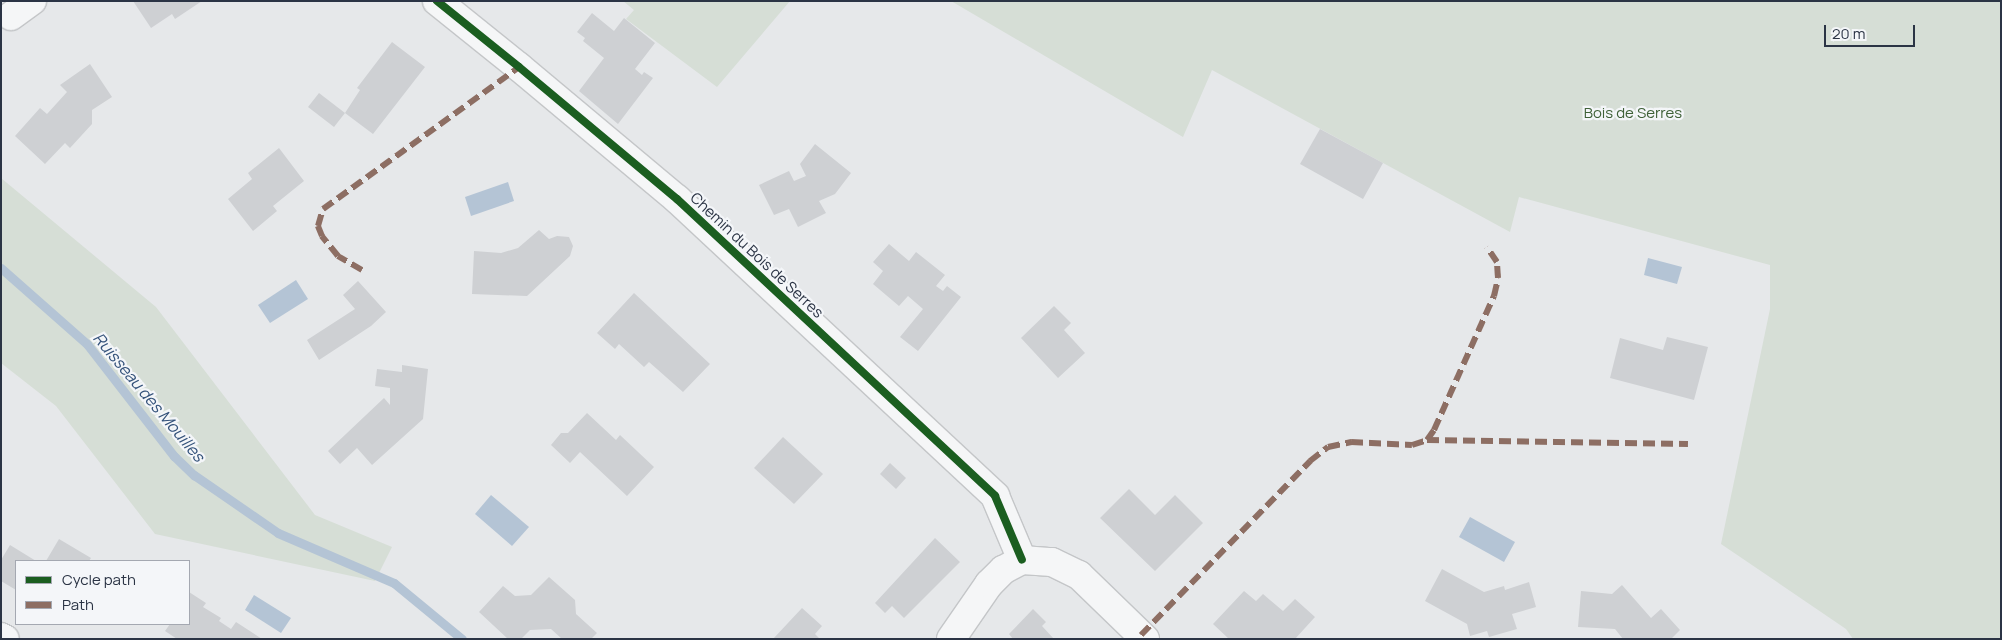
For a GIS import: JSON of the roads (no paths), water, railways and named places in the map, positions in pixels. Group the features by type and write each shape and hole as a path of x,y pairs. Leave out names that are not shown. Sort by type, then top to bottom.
{"street":[{"name":"Chemin du Bois de Serres","path":"437,1 519,66 677,199 995,496 1022,560"},
{"path":"951,639 989,584 1003,570 1022,560 1052,562 1079,574 1145,639"},
{"path":"1,636 5,639"}],"water":[{"path":"508,182 514,201 471,216 465,197"},
{"path":"1648,258 1682,267 1677,284 1644,275"},
{"path":"296,280 308,299 270,323 258,305"},
{"path":"491,495 529,527 512,546 475,514"},
{"path":"1470,517 1515,542 1504,562 1459,537"},
{"path":"254,595 291,618 281,633 245,610"}],"waterway":[{"name":"Ruisseau des Mouilles","path":"1,268 87,344 174,456 194,475 278,533 394,583 462,639"}],"park label":[{"name":"Bois de Serres","path":"1633,113"}]}
